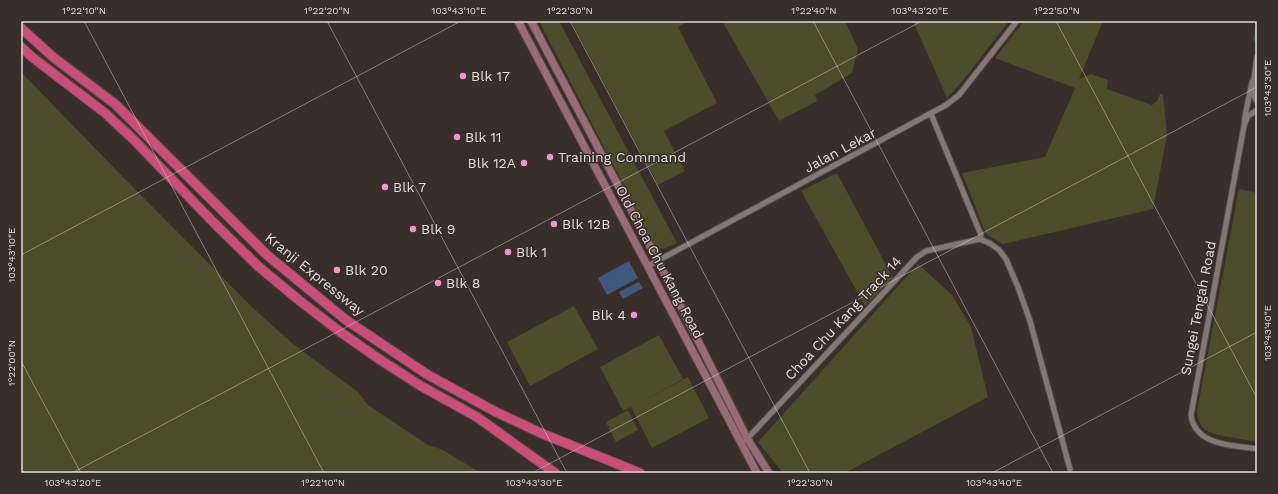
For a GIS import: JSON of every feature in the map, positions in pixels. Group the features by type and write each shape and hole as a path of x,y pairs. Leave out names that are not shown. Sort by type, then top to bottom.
{"highway":[{"name":"Kranji Expressway","path":"21,28 53,57 115,104 267,255 346,320 428,375 496,412 543,434 640,473"},
{"name":"Kranji Expressway","path":"21,47 105,113 133,139 214,223 259,267 339,332 421,386 477,417 555,473"}],"main road":[{"name":"Old Choa Chu Kang Road","path":"518,21 757,473"},
{"name":"Old Choa Chu Kang Road","path":"531,21 658,261 747,438 769,473"},
{"path":"568,114 570,106 575,103"}],"street":[{"name":"Jalan Lekar","path":"648,266 946,105 959,95 1017,21"},
{"name":"Sungei Tengah Road","path":"1257,56 1249,90 1244,126 1191,415 1193,425 1204,438 1257,449"},
{"name":"Sungei Tengah Road","path":"1252,82 1252,91 1257,102"},
{"name":"Sungei Tengah Road","path":"1244,126 1248,116 1257,110"},
{"path":"931,114 981,235 980,239 992,244 999,250 1006,259 1018,287 1030,321 1070,469"},
{"name":"Choa Chu Kang Track 14","path":"741,444 917,257 926,251 980,239"}],"green space":[{"path":"539,21 559,21 677,243 663,249 655,246"},
{"path":"571,21 689,21 678,27 717,103 664,131 685,171 658,185"},
{"path":"722,21 845,21 858,49 852,73 815,95 817,101 779,121"},
{"path":"913,21 1009,21 965,78 947,98"},
{"path":"1024,21 1103,21 1079,79 1091,74 1108,80 1107,89 1152,105 1157,101 1160,94 1163,94 1167,135 1153,209 1003,244 986,234 962,173 1045,157 1075,88 995,58"},
{"path":"21,72 252,307 293,344 358,392 368,405 428,445 441,449 481,473 21,473"},
{"path":"837,173 893,278 865,306 801,191"},
{"path":"1239,189 1257,193 1257,442 1217,435 1207,431 1200,424 1197,411"},
{"path":"918,264 952,295 971,327 988,397 845,473 783,473 758,442"},
{"path":"574,306 598,349 530,386 507,342"},
{"path":"659,335 683,379 635,405 688,377 709,418 652,448 631,407 623,411 600,367"},
{"path":"628,410 638,430 616,442 606,422"}],"water":[{"path":"629,261 638,278 607,295 598,278"},
{"path":"639,282 643,288 623,299 619,292"}],"waterway":[{"path":"1254,40 1257,25"}],"place":[{"name":"Blk 17","path":"463,76"},
{"name":"Blk 11","path":"457,137"},
{"name":"Training Command","path":"550,157"},
{"name":"Blk 12A","path":"524,163"},
{"name":"Blk 7","path":"385,187"},
{"name":"Blk 12B","path":"554,224"},
{"name":"Blk 9","path":"413,229"},
{"name":"Blk 1","path":"508,252"},
{"name":"Blk 20","path":"337,270"},
{"name":"Blk 8","path":"438,283"},
{"name":"Blk 4","path":"634,315"}]}
